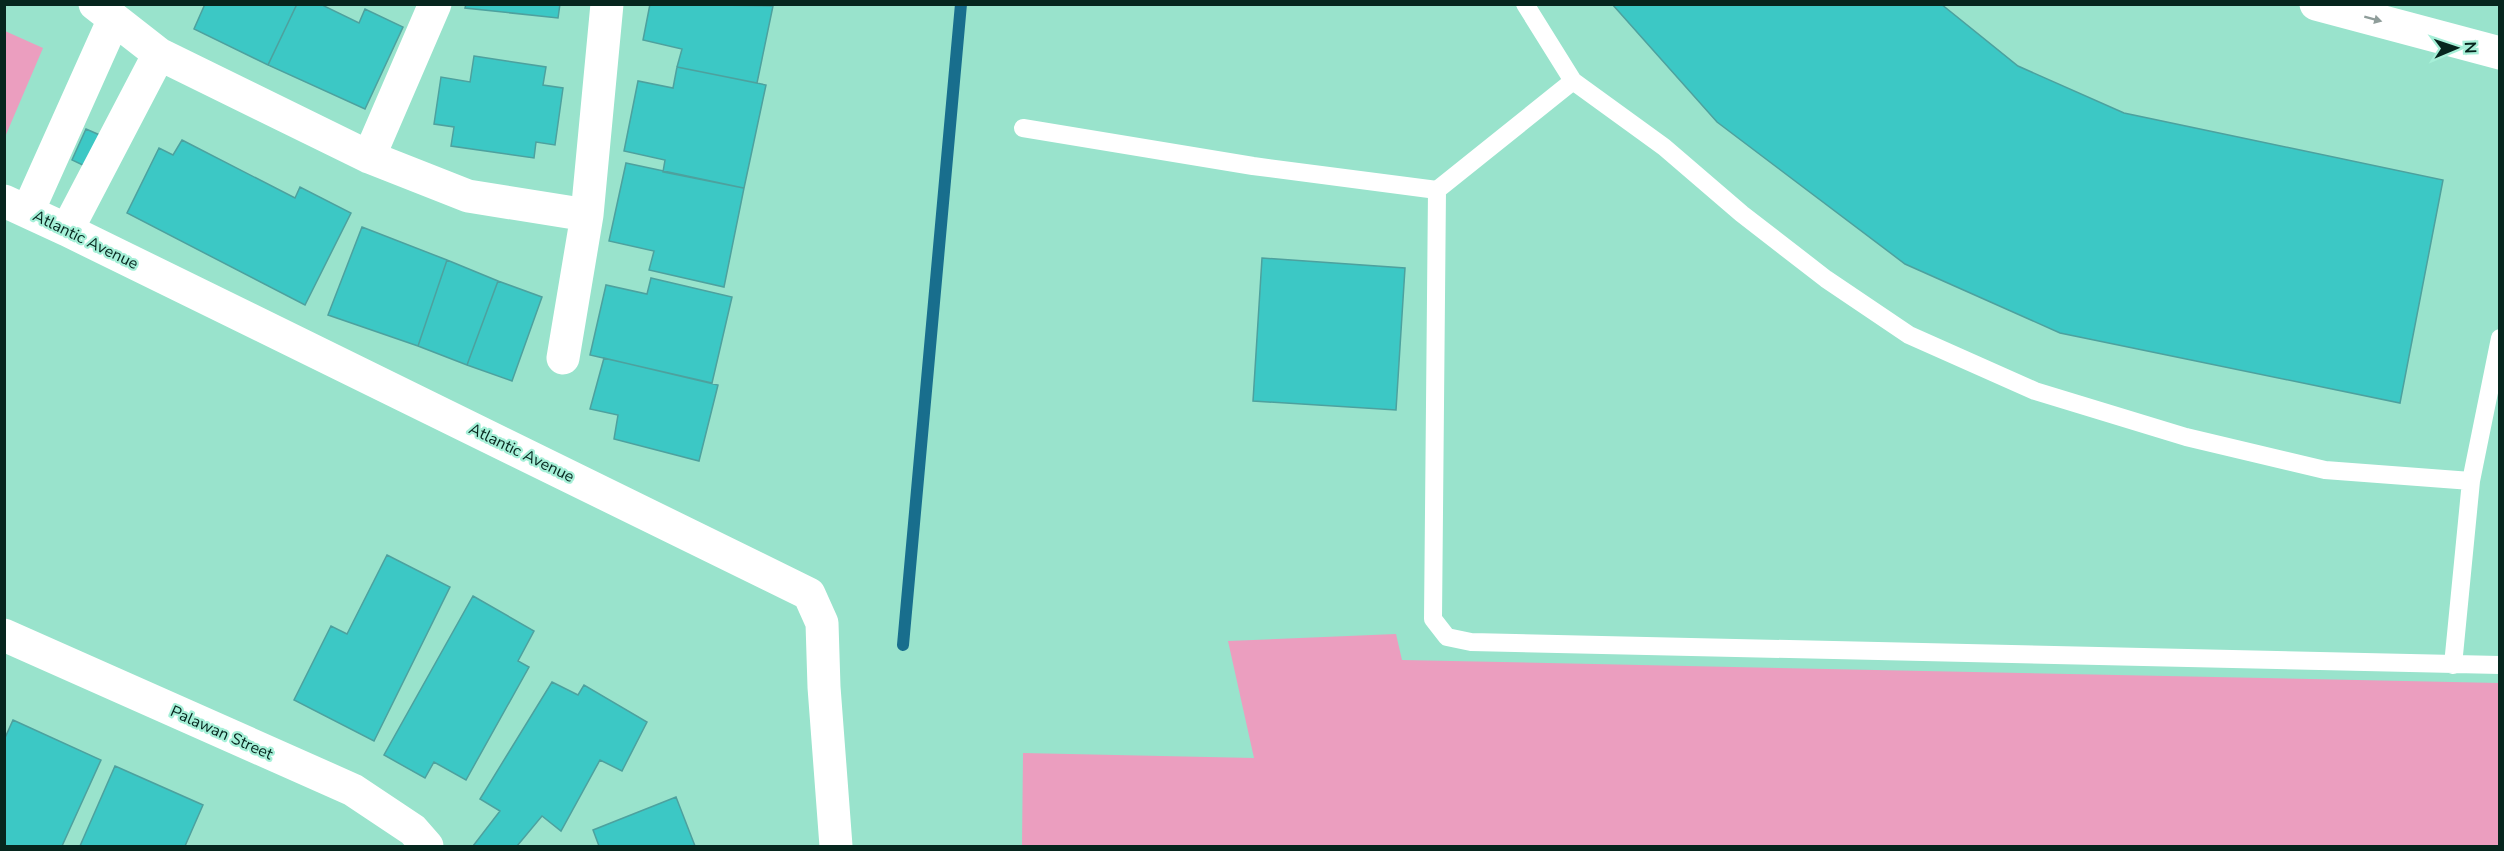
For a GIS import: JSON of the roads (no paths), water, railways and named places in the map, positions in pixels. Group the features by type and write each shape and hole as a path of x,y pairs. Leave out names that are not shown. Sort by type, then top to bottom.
{"street":[{"path":"563,358 587,215 607,4"},
{"path":"2316,4 2499,53"},
{"path":"369,157 434,5"},
{"path":"16,206 105,12 159,54 369,157 468,196 587,215"},
{"path":"67,230 159,54"},
{"name":"Atlantic Avenue","path":"16,206 808,594 822,623 824,687 836,846"},
{"name":"Palawan Street","path":"4,635 353,790 413,830 428,846"}],"lane":[{"path":"1525,4 1573,81 1664,147 1742,214 1826,279 1909,335 2035,391 2186,437 2325,470 2471,482"},
{"path":"1023,128 1253,166 1437,190 1573,81"},
{"path":"1437,190 1433,619 1447,637 1471,642 2499,666"},
{"path":"2453,665 2471,482 2499,338"}],"waterway":[{"path":"903,645 961,4"}]}
